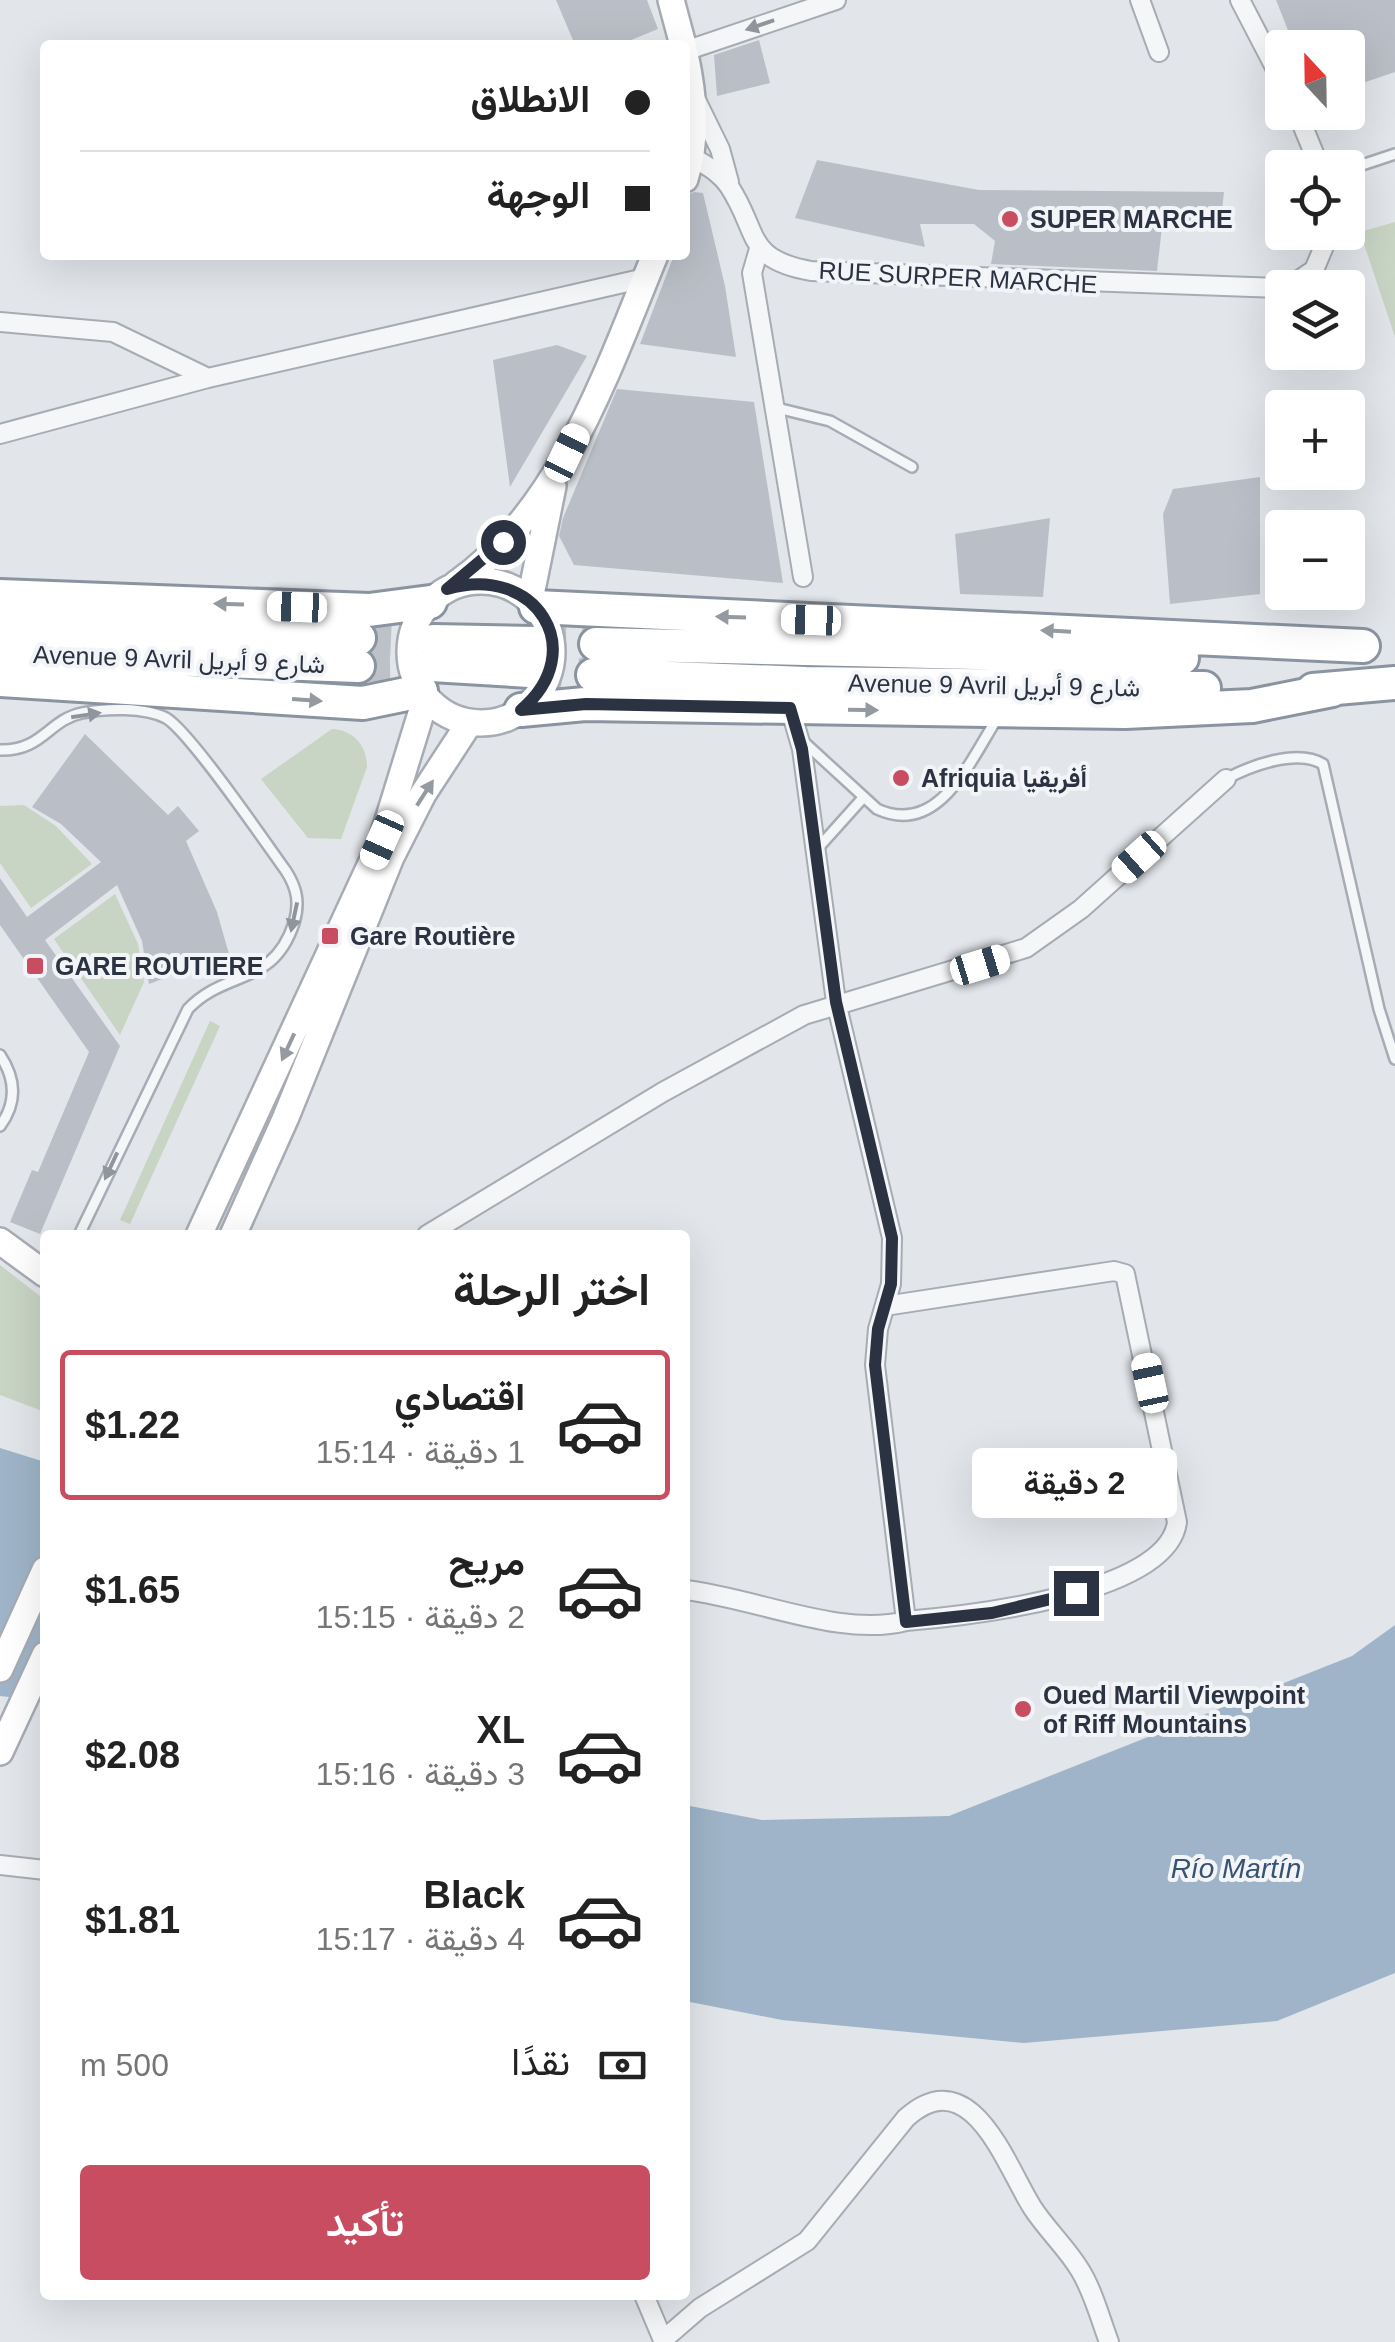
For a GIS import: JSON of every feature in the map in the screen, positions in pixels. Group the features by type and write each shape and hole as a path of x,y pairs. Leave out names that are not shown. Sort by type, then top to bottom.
{"highway":[{"path":"0,596 369,610 439,596"},
{"path":"533,604 1379,643"},
{"name":"Avenue 9 Avril شارع 9 أبريل","path":"0,627 358,652 0,653"},
{"name":"Avenue 9 Avril شارع 9 أبريل","path":"1379,643 1277,658 746,651 595,659 806,683 1332,690 1395,683"},
{"path":"0,680 363,704 428,674 532,657"},
{"path":"521,710 586,704 795,723 1252,706 1332,690"}],"street":[{"path":"671,0 681,40"},
{"path":"690,48 790,7 836,0"},
{"path":"1140,0 1159,52"},
{"path":"1240,0 1265,48"},
{"path":"690,78 720,149 731,188 759,249 752,274 803,578"},
{"path":"690,138 693,92"},
{"path":"690,169 731,188"},
{"name":"RUE SURPER MARCHE","path":"759,249 783,266 811,271 1265,287"},
{"path":"0,434 650,266"},
{"path":"533,604 553,481 650,266"},
{"path":"0,322 113,332 208,378"},
{"path":"428,674 412,670 410,642 420,616 503,542 553,481"},
{"path":"428,674 438,709 470,722 505,719 521,710 539,693 550,666 550,636 533,604 511,588 488,581 439,596"},
{"path":"201,1230 382,840 428,674"},
{"path":"235,1230 286,1118 391,856 423,794 470,722"},
{"path":"795,723 836,1002 892,1238 894,1260 875,1365 906,1622"},
{"path":"434,1230 662,1092 836,1002 980,965 1026,948 1082,909 1226,778"},
{"path":"0,1241 40,1270"},
{"path":"690,1591 730,1595 859,1628 992,1613 1076,1593 1158,1555 1172,1541 1177,1522 1125,1274 1114,1271 885,1306"},
{"path":"0,1668 40,1581"},
{"path":"0,1752 40,1666"},
{"path":"0,1866 40,1870"},
{"path":"646,2300 664,2341 700,2308 806,2241 906,2118 919,2106 944,2099 960,2106 999,2142 1035,2212 1081,2271 1109,2342"}],"lane":[{"path":"1365,164 1395,154"},
{"path":"777,408 830,421 912,467"},
{"path":"0,750 32,746 68,717 83,713 133,711 166,718 286,871 298,899 287,943 274,962 210,992 188,1009 81,1230"},
{"path":"795,723 862,799 889,815 915,816 933,808 1001,713"},
{"path":"1226,778 1274,762 1307,758 1322,764 1349,887 1395,1058"},
{"path":"816,850 862,799"},
{"path":"0,1055 11,1078 13,1095 0,1126"}],"green space":[{"path":"1395,222 1395,337 1365,247 1365,231"},
{"path":"332,729 357,740 367,767 341,839 308,838 261,779"},
{"path":"24,805 56,826 92,864 31,908 0,863 0,806"},
{"path":"115,894 138,944 144,982 120,1035 54,939"},
{"path":"210,1021 220,1026 130,1224 120,1220"},
{"path":"0,1265 40,1296 40,1410 0,1395"}],"water":[{"path":"0,1448 40,1460 40,1700 0,1696"},
{"name":"Río Martín","path":"1395,1625 1395,1973 1277,2021 1024,2043 782,2020 690,2002 690,1806 762,1820 949,1816 1352,1656"}],"building":[{"path":"556,0 647,0 658,29 631,40 573,40"},
{"path":"1276,0 1395,0 1395,72 1365,82 1365,30 1288,30"},
{"path":"759,40 770,83 717,96 714,55"},
{"name":"SUPER MARCHE","path":"817,160 979,190 1224,192 1221,220 1162,227 1157,271 991,264 995,241 974,224 920,224 925,247 795,218"},
{"path":"703,193 725,286 736,357 640,344 672,260 690,260 690,194"},
{"path":"557,345 587,356 510,487 493,360"},
{"path":"617,389 754,402 783,583 574,565 559,536 563,518"},
{"path":"1260,477 1260,594 1170,604 1163,514 1173,489"},
{"path":"1050,518 1043,597 960,594 955,534"},
{"path":"85,734 168,815 178,806 199,831 186,841 217,912 229,954 149,984 142,941 117,885 45,940 120,1046 40,1234 10,1222 32,1170 38,1172 89,1052 0,925 0,878 27,917 101,862 61,824 32,807"}],"tunnel":[{"path":"359,638 434,641"},
{"path":"534,643 596,644"},
{"path":"358,666 432,665"},
{"path":"530,671 593,675"}],"place":[{"name":"SUPER MARCHE","path":"1010,219"},
{"name":"Afriquia أفريقيا","path":"901,778"},
{"name":"Gare Routière","path":"330,936"},
{"name":"GARE ROUTIERE","path":"35,966"},
{"name":"Oued Martil Viewpoint of Riff Mountains","path":"1023,1709"}],"route":[{"path":"503,542 447,589 488,581 511,588 530,600 546,622 552,651 550,666 539,693 521,710 586,704 790,708 802,749 836,1002 892,1238 891,1284 878,1329 875,1365 906,1622 1028,1607 1076,1593"}]}
